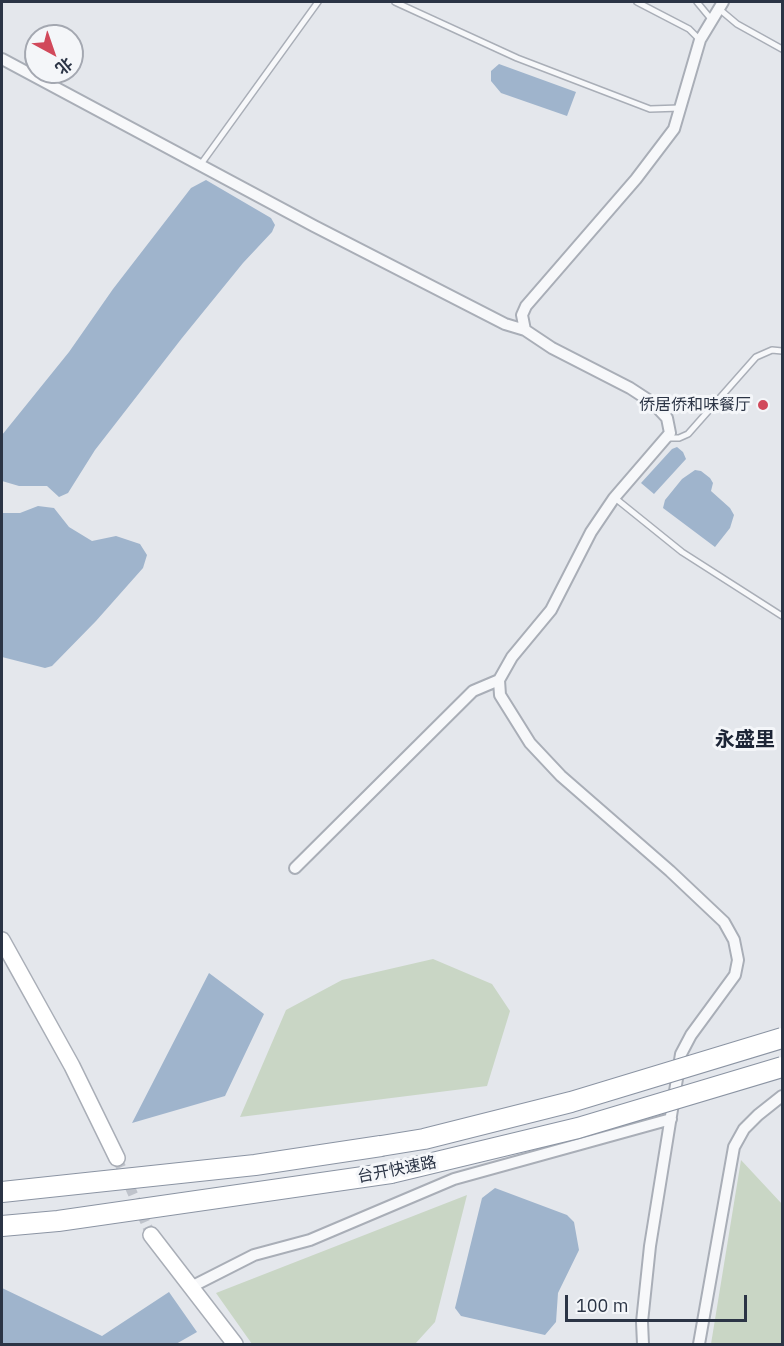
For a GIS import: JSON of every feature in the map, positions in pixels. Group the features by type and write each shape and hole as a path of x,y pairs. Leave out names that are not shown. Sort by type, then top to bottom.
{"highway":[{"name":"台开快速路","path":"2,1192 255,1165 424,1139 561,1104 783,1038"},
{"name":"台开快速路","path":"2,1226 58,1221 391,1173 578,1128 783,1067"}],"street":[{"path":"525,330 522,315 526,306 636,179 674,129 700,40 721,5"},
{"path":"2,59 484,313 525,330 552,348 630,388 653,403 669,423 668,438 614,498 591,532 551,610 512,657 499,680 500,695 530,743 561,776 670,871 724,922 734,940 738,960 735,975 683,1049 650,1246 642,1322 643,1344"},
{"path":"295,868 473,691 499,680"},
{"path":"2,940 72,1066 117,1158"},
{"path":"699,1344 734,1147 744,1130 758,1115 783,1096"},
{"path":"191,1287 254,1255 310,1240 454,1179 671,1119"},
{"path":"151,1235 235,1344"}],"lane":[{"path":"201,164 318,2"},
{"path":"395,2 517,58 650,110 682,108"},
{"path":"637,2 688,29 700,40"},
{"path":"697,2 711,19"},
{"path":"721,5 737,24 783,49"},
{"path":"668,438 679,438 688,434 756,357 772,350 783,351"},
{"path":"614,498 682,552 783,616"}],"green space":[{"path":"433,959 492,984 510,1011 487,1086 240,1117 286,1010 342,980"},
{"path":"741,1160 782,1204 782,1344 711,1344"},
{"path":"467,1195 435,1322 415,1344 252,1344 216,1293"}],"water":[{"path":"499,64 576,92 567,116 501,93 491,81 491,71"},
{"path":"206,180 271,218 275,225 272,232 243,263 182,338 95,450 68,493 59,497 47,486 19,486 2,481 2,435 69,352 113,289 191,188"},
{"path":"677,447 686,459 654,494 641,483 672,449"},
{"path":"695,470 701,471 710,478 713,483 711,491 730,508 734,515 730,528 715,547 663,508 665,500 682,479"},
{"path":"38,506 54,508 69,527 92,541 116,536 140,544 147,555 143,568 96,621 52,666 45,668 2,657 2,513 20,513"},
{"path":"209,973 264,1014 225,1096 132,1123"},
{"path":"495,1188 567,1215 574,1222 579,1250 558,1293 556,1322 545,1335 461,1316 455,1308 482,1198"},
{"path":"2,1288 102,1336 169,1292 197,1332 176,1344 2,1344"}],"tunnel":[{"path":"117,1158 151,1235"}],"place":[{"name":"侨居侨和味餐厅","path":"763,405"}],"district":[{"name":"永盛里","path":"745,740"}]}
